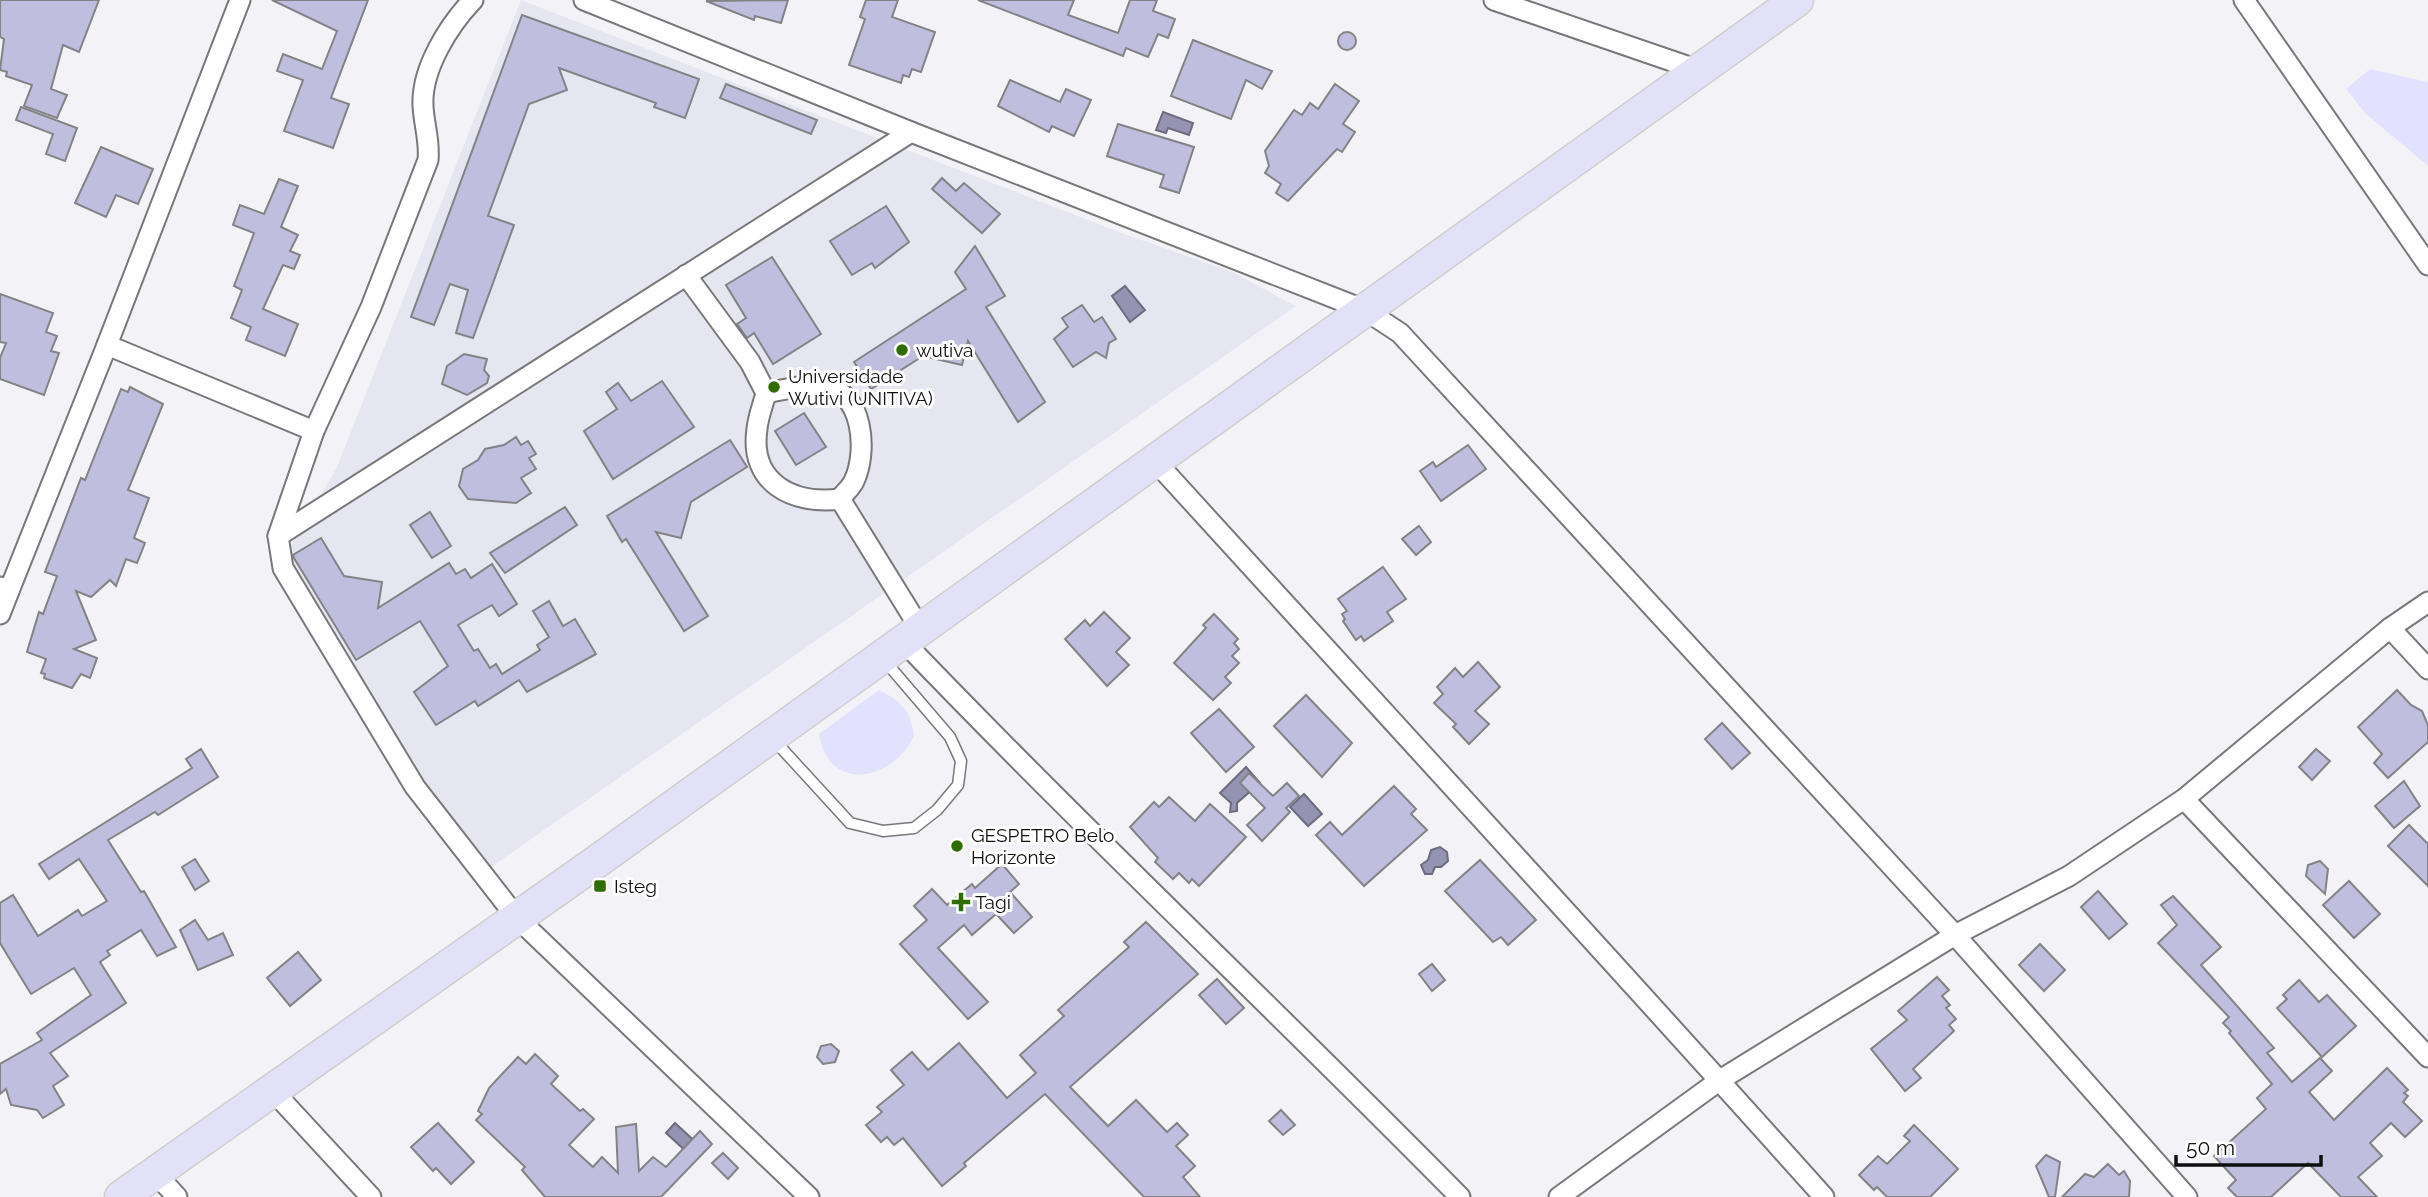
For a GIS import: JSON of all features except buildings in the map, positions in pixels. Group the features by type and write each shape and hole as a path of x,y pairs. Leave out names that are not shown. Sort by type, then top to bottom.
{"main road":[{"path":"121,1197 517,918 1797,0"}],"street":[{"path":"0,614 4,589 107,345 240,0"},
{"path":"473,0 455,21 440,47 426,82 422,102 429,145 428,160 372,307 314,431 278,536 283,568 415,787 517,918 809,1197"},
{"path":"584,0 1365,310 1400,333 1955,935 2187,1197"},
{"path":"1494,0 1701,71"},
{"path":"2244,0 2428,265"},
{"path":"278,536 911,131"},
{"path":"686,275 750,362 766,393 756,431 760,461 770,484 793,495 821,501 840,499 853,482 861,460 861,426 845,396 823,385 766,393"},
{"path":"107,345 314,431"},
{"path":"1155,461 1824,1197"},
{"path":"840,499 902,643 1046,790 1221,957 1460,1197"},
{"path":"1559,1197 1720,1080 1955,935 2069,876 2183,799 2390,628 2428,602"},
{"path":"2390,628 2428,669"},
{"path":"2183,799 2428,1057"},
{"path":"273,1091 371,1197"},
{"path":"156,1174 177,1197"}],"lane":[{"path":"770,736 850,823 883,831 914,828 937,810 958,785 961,761 902,643"}],"shaded area":[{"name":"Universidade Wutivi (UNITIVA)","path":"521,0 1119,232 1232,272 1296,306 491,867 427,786 286,554 337,467"},
{"path":"2370,69 2428,82 2428,166 2365,113 2346,89"},
{"path":"1163,112 1193,123 1189,135 1168,128 1166,133 1156,130"},
{"path":"1125,286 1145,310 1130,322 1112,296"},
{"path":"879,690 904,708 914,736 892,763 877,771 847,773 835,766 825,753 819,734"},
{"path":"1246,767 1260,783 1237,803 1237,811 1230,812 1231,803 1220,793"},
{"path":"1304,794 1322,814 1308,826 1290,807"},
{"path":"1440,847 1447,852 1448,861 1441,867 1435,867 1432,874 1425,874 1421,865 1428,860 1431,850"},
{"path":"675,1123 699,1145 690,1155 666,1133"}],"place":[{"name":"wutiva","path":"902,350"},
{"name":"Universidade Wutivi (UNITIVA)","path":"774,387"},
{"name":"GESPETRO Belo Horizonte","path":"957,846"},
{"name":"Isteg","path":"600,886"},
{"name":"Tagi","path":"961,902"}]}
